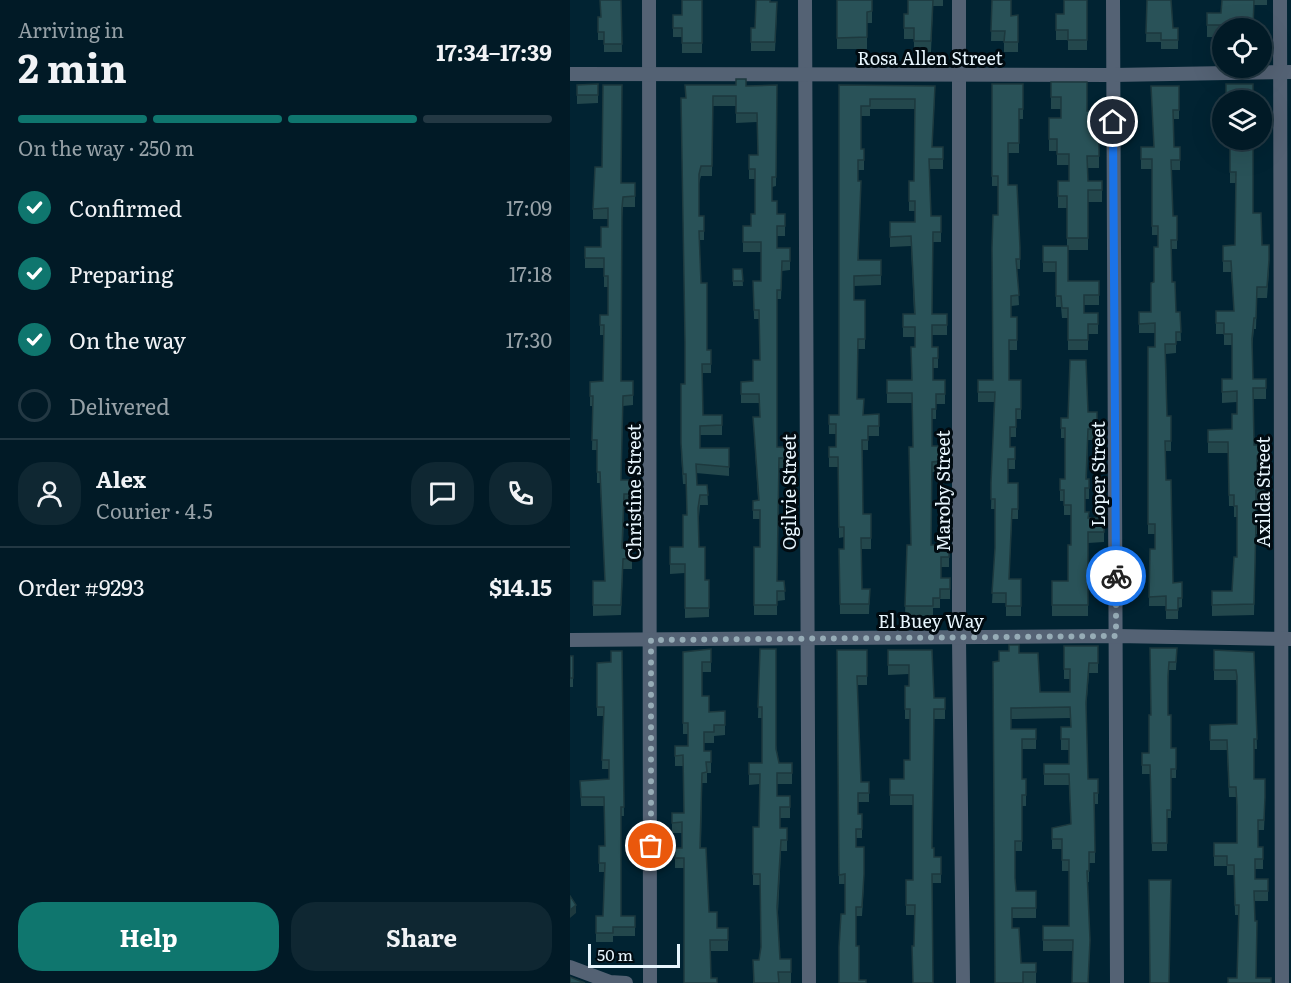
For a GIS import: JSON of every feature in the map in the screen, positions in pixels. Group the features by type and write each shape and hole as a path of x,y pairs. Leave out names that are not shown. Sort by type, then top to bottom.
{"street":[{"name":"Christine Street","path":"649,0 650,983"},
{"name":"Ogilvie Street","path":"805,0 809,983"},
{"name":"Maroby Street","path":"959,0 959,639 963,983"},
{"name":"Loper Street","path":"1113,0 1117,983"},
{"name":"Axilda Street","path":"1280,0 1286,72 1279,507 1287,639 1282,983"},
{"name":"Rosa Allen Street","path":"570,74 1113,75 1286,72"},
{"name":"El Buey Way","path":"570,640 806,637 959,639 1116,636 1287,639"},
{"path":"570,967 610,982 626,983"}],"building":[{"path":"600,0 621,0 622,44 604,44 604,32 598,32 598,17 601,17"},
{"path":"682,0 702,0 702,43 682,43 682,28 673,28 673,15 682,15"},
{"path":"756,0 777,2 775,42 751,42 751,28 755,28"},
{"path":"837,0 872,0 872,11 867,12 867,37 837,38"},
{"path":"908,0 933,0 931,41 914,41 914,28 904,28 904,14 908,14"},
{"path":"992,0 1011,0 1011,16 1018,15 1018,42 1004,42 1005,31 991,31"},
{"path":"1064,0 1087,0 1087,40 1068,40 1068,30 1056,30 1056,14 1064,14"},
{"path":"1147,0 1171,0 1173,28 1178,28 1178,40 1161,40 1161,33 1146,33"},
{"path":"1222,0 1254,0 1253,18 1212,18 1212,25 1207,25 1207,13 1221,13"},
{"path":"736,79 746,79 746,86 777,85 776,177 772,177 772,201 777,201 777,214 785,214 785,226 777,226 777,248 790,248 790,261 782,261 781,290 777,290 777,447 790,447 790,458 779,458 777,581 784,581 785,591 777,591 777,605 754,605 754,547 760,547 760,510 753,510 753,501 759,500 753,417 760,417 759,394 741,394 741,382 753,381 753,360 760,360 759,310 754,310 753,281 761,281 761,242 743,242 743,226 751,226 751,214 755,214 755,169 749,169 749,155 758,155 757,113 736,113 736,96 713,96 712,166 701,166 699,174 699,216 704,216 704,231 699,231 701,283 707,283 707,350 711,350 711,364 702,364 703,415 722,415 722,425 700,426 700,448 729,448 729,467 696,464 697,485 707,485 708,495 700,495 698,508 699,547 705,547 705,580 709,580 709,608 685,608 685,564 670,564 670,547 683,547 683,515 687,515 686,474 683,474 681,443 681,384 685,384 685,341 681,98 686,98 685,85 736,85"},
{"path":"1051,82 1087,82 1087,111 1099,111 1099,156 1087,156 1088,181 1102,181 1102,190 1088,190 1088,238 1067,238 1067,196 1058,196 1058,181 1069,181 1069,154 1057,154 1057,139 1049,139 1049,118 1061,118 1061,97 1051,97"},
{"path":"598,84 598,95 577,95 577,85"},
{"path":"992,84 1023,84 1023,109 1019,109 1019,143 1008,143 1008,185 1017,185 1020,248 1020,259 1016,259 1019,295 1011,296 1011,317 1017,317 1017,340 1009,340 1009,380 1021,380 1021,409 1016,409 1016,427 1010,427 1010,447 1015,447 1015,459 1008,459 1008,483 1018,483 1018,509 1012,509 1009,579 1021,579 1021,606 1006,606 1006,593 992,593 995,499 991,499 991,483 995,392 978,392 978,380 993,380 992,248 993,215 998,215 998,176 992,176"},
{"path":"1226,84 1253,84 1253,90 1226,90"},
{"path":"603,85 622,85 621,183 635,183 635,196 623,197 622,208 621,381 633,381 633,395 623,396 621,480 632,480 632,494 624,494 622,548 632,548 632,558 623,559 621,605 593,605 593,581 605,581 600,472 597,472 597,440 592,440 593,396 590,396 590,382 603,381 604,325 600,325 600,315 608,315 608,276 604,276 604,258 585,258 585,247 601,247 601,227 608,227 608,208 593,209 595,167 602,167"},
{"path":"839,85 935,86 932,147 943,147 943,159 929,159 931,216 941,216 941,232 933,232 932,314 947,314 947,325 932,325 932,347 938,347 938,358 933,358 933,380 945,380 945,394 936,394 936,409 932,409 932,446 942,446 941,461 932,462 931,545 949,545 949,557 941,557 941,578 950,578 950,589 940,589 940,598 933,598 933,606 905,606 907,545 911,545 909,447 913,447 912,393 887,393 887,380 912,380 911,347 915,347 915,327 903,327 903,314 915,314 911,236 890,237 890,222 915,222 915,201 909,201 909,181 914,181 915,99 870,99 870,106 861,106 861,149 864,149 864,160 858,160 858,181 861,181 858,260 881,260 881,275 854,276 854,300 865,300 865,339 858,339 857,399 864,399 863,415 879,414 879,426 868,426 868,440 862,440 863,514 871,514 871,538 861,538 862,589 870,589 869,604 840,604 839,549 844,549 844,527 839,527 838,457 829,457 829,447 836,447 836,424 829,424 829,415 839,415"},
{"path":"1151,86 1179,86 1179,110 1173,110 1174,147 1180,147 1180,160 1171,160 1173,216 1177,216 1177,240 1171,240 1172,282 1175,282 1176,312 1180,312 1181,332 1176,332 1176,344 1165,344 1167,416 1171,416 1171,441 1165,441 1166,480 1171,480 1173,583 1182,582 1182,598 1178,598 1178,610 1166,610 1166,596 1149,597 1150,549 1155,549 1155,524 1148,524 1148,347 1155,347 1155,323 1139,324 1139,312 1151,312 1154,247 1158,247 1158,226 1152,226 1152,159 1141,159 1141,147 1154,147"},
{"path":"1230,150 1253,150 1253,213 1261,213 1262,245 1269,245 1267,287 1257,287 1256,318 1254,318 1252,339 1253,379 1266,379 1266,388 1253,388 1254,445 1266,445 1267,456 1257,456 1257,477 1269,477 1269,490 1256,490 1256,512 1268,511 1268,522 1256,523 1254,604 1212,605 1212,591 1232,591 1234,557 1237,557 1237,506 1234,506 1234,495 1229,495 1228,442 1208,442 1208,430 1232,429 1232,414 1237,414 1237,391 1222,392 1222,379 1232,379 1232,334 1224,334 1224,323 1216,323 1216,311 1234,311 1231,261 1223,261 1223,246 1235,245 1236,172 1230,172"},
{"path":"1043,246 1068,246 1068,281 1099,281 1099,295 1084,295 1084,313 1098,313 1098,324 1088,324 1088,340 1068,340 1068,308 1062,308 1061,296 1056,296 1056,262 1043,262"},
{"path":"733,269 742,269 743,281 733,281"},
{"path":"1070,360 1086,360 1088,412 1097,412 1097,429 1088,429 1086,479 1089,479 1089,488 1085,488 1085,512 1089,512 1088,518 1104,518 1104,532 1088,532 1088,605 1052,605 1052,581 1068,581 1068,545 1071,545 1071,505 1064,505 1064,490 1060,490 1060,479 1065,479 1065,428 1061,428 1061,418 1068,418"},
{"path":"1009,645 1019,645 1019,653 1038,653 1040,692 1070,692 1070,669 1064,669 1064,646 1098,646 1098,663 1089,663 1086,703 1088,779 1098,779 1098,793 1094,793 1095,852 1089,852 1089,871 1087,871 1090,940 1088,983 1072,983 1073,940 1043,940 1043,926 1069,926 1069,860 1062,860 1062,839 1052,839 1052,828 1071,824 1069,774 1044,774 1044,764 1069,764 1069,739 1061,739 1061,727 1071,727 1070,707 1011,708 1011,729 1036,729 1036,739 1022,739 1022,779 1026,779 1026,795 1022,795 1022,841 1015,841 1015,878 1016,891 1036,891 1036,908 1012,908 1012,928 1019,928 1021,963 1036,963 1036,972 1023,972 1023,983 995,983 993,662 999,661 999,651 1009,651"},
{"path":"1150,648 1177,648 1176,662 1169,662 1168,676 1168,715 1171,715 1171,748 1176,748 1176,769 1171,769 1171,810 1167,810 1167,843 1152,843 1150,765 1142,765 1142,753 1149,753"},
{"path":"711,649 711,662 702,662 702,696 709,696 709,712 725,711 725,725 714,725 714,732 704,732 704,751 711,751 711,762 706,762 707,772 702,773 700,848 706,848 709,912 717,912 717,928 728,928 728,940 710,940 711,978 717,978 717,983 684,983 684,858 675,858 675,848 682,848 682,822 672,823 672,813 684,813 683,755 675,756 675,746 688,746 688,723 683,723 683,652"},
{"path":"760,649 776,649 776,749 779,763 792,763 792,773 777,773 777,796 790,796 790,807 780,807 780,828 787,828 787,840 781,840 777,907 780,959 791,959 791,972 778,972 779,983 754,983 753,960 759,960 761,947 760,874 753,874 753,827 759,827 760,774 749,774 749,763 762,763 762,707 758,707"},
{"path":"837,650 867,650 867,676 857,676 861,782 869,782 869,793 858,793 858,814 862,814 862,829 856,829 856,847 864,847 864,874 862,907 856,907 856,946 859,946 859,980 866,980 866,983 839,983 841,914 845,914 845,874 839,875"},
{"path":"888,650 932,650 934,698 945,698 945,709 934,709 932,848 934,848 934,857 941,857 941,874 932,874 933,983 913,983 912,946 914,946 915,905 906,905 906,880 913,880 913,795 890,795 890,779 904,779 904,760 910,760 910,709 905,709 905,686 909,686 909,665 888,665"},
{"path":"1214,650 1254,652 1257,739 1254,739 1254,779 1265,779 1264,820 1258,820 1258,847 1263,847 1263,859 1255,859 1255,879 1268,879 1268,891 1254,891 1255,921 1257,921 1256,978 1271,978 1271,983 1228,983 1228,978 1237,978 1239,905 1235,905 1234,865 1227,865 1227,856 1214,856 1214,843 1237,843 1236,787 1229,787 1227,740 1210,740 1210,725 1237,724 1237,676 1236,670 1214,670"},
{"path":"611,651 622,651 624,807 621,807 621,916 635,916 635,927 613,927 613,933 596,933 596,916 603,916 605,863 599,863 599,846 605,846 604,797 581,797 580,781 609,779 609,760 602,760 604,707 597,707 597,663 611,662"},
{"path":"570,656 573,656 573,678 570,678"},
{"path":"1149,880 1171,880 1169,983 1150,983"},
{"path":"570,896 576,905 570,910"},
{"path":"570,977 585,983 570,983"}],"way so far":[{"path":"651,846 651,640 1116,636 1116,576"}],"route":[{"path":"1113,122 1116,576"}]}
